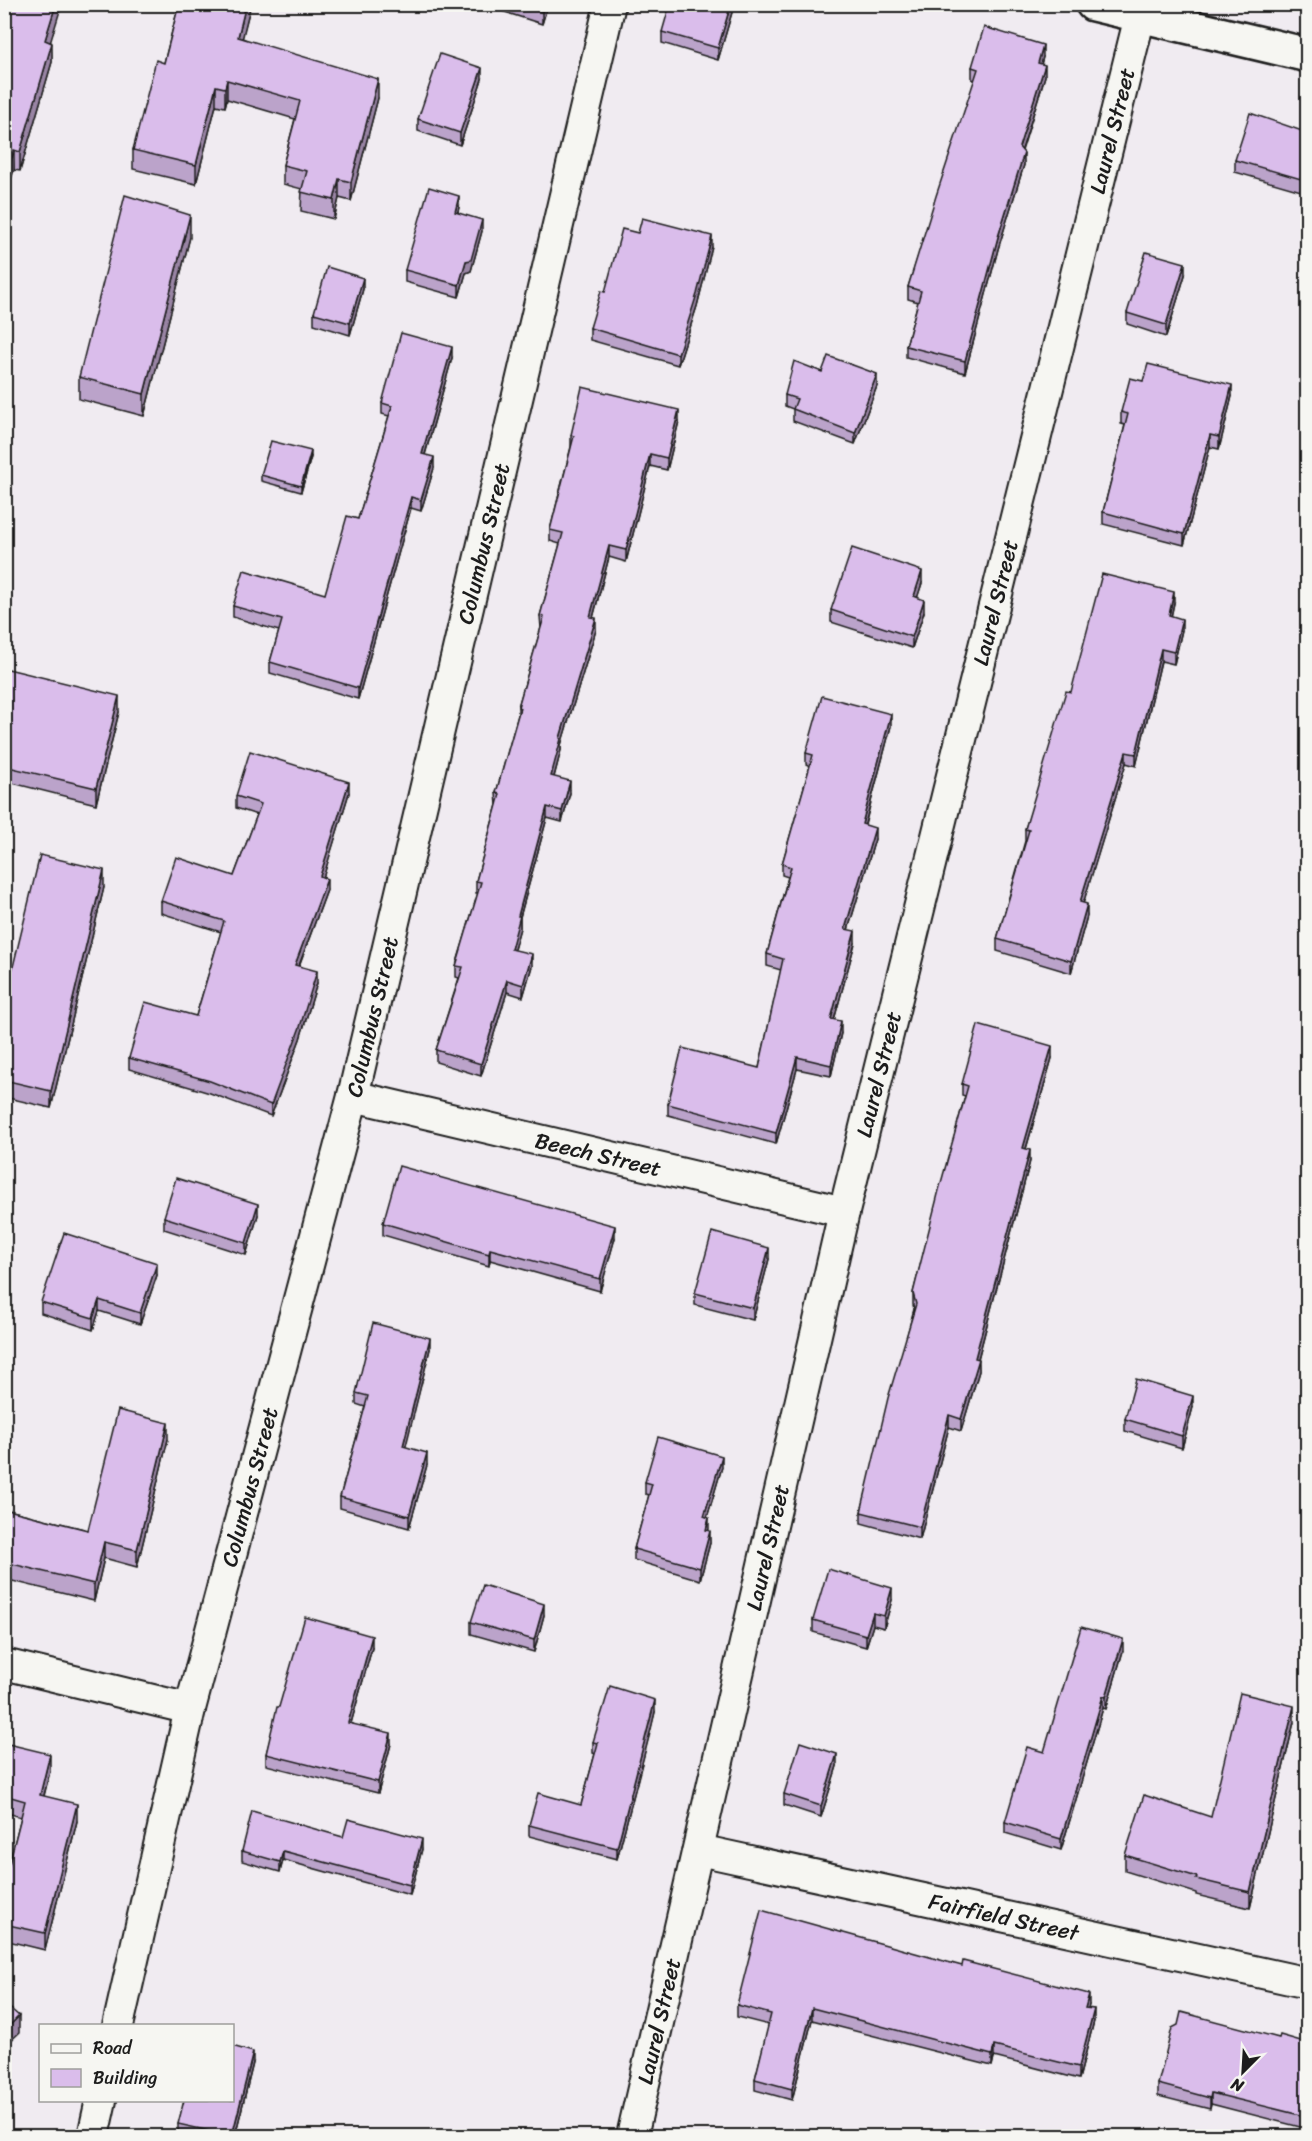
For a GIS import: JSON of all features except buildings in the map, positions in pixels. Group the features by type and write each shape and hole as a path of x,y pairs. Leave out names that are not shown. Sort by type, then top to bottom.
{"street":[{"name":"Columbus Street","path":"118,2024 190,1709 353,1096 610,4"},
{"path":"1093,4 1308,55"},
{"name":"Laurel Street","path":"632,2136 844,1212 1140,16"},
{"name":"Beech Street","path":"353,1096 844,1212"},
{"path":"4,1664 190,1709"},
{"name":"Fairfield Street","path":"699,1850 1308,1983"},
{"path":"93,2136 101,2102"}]}
